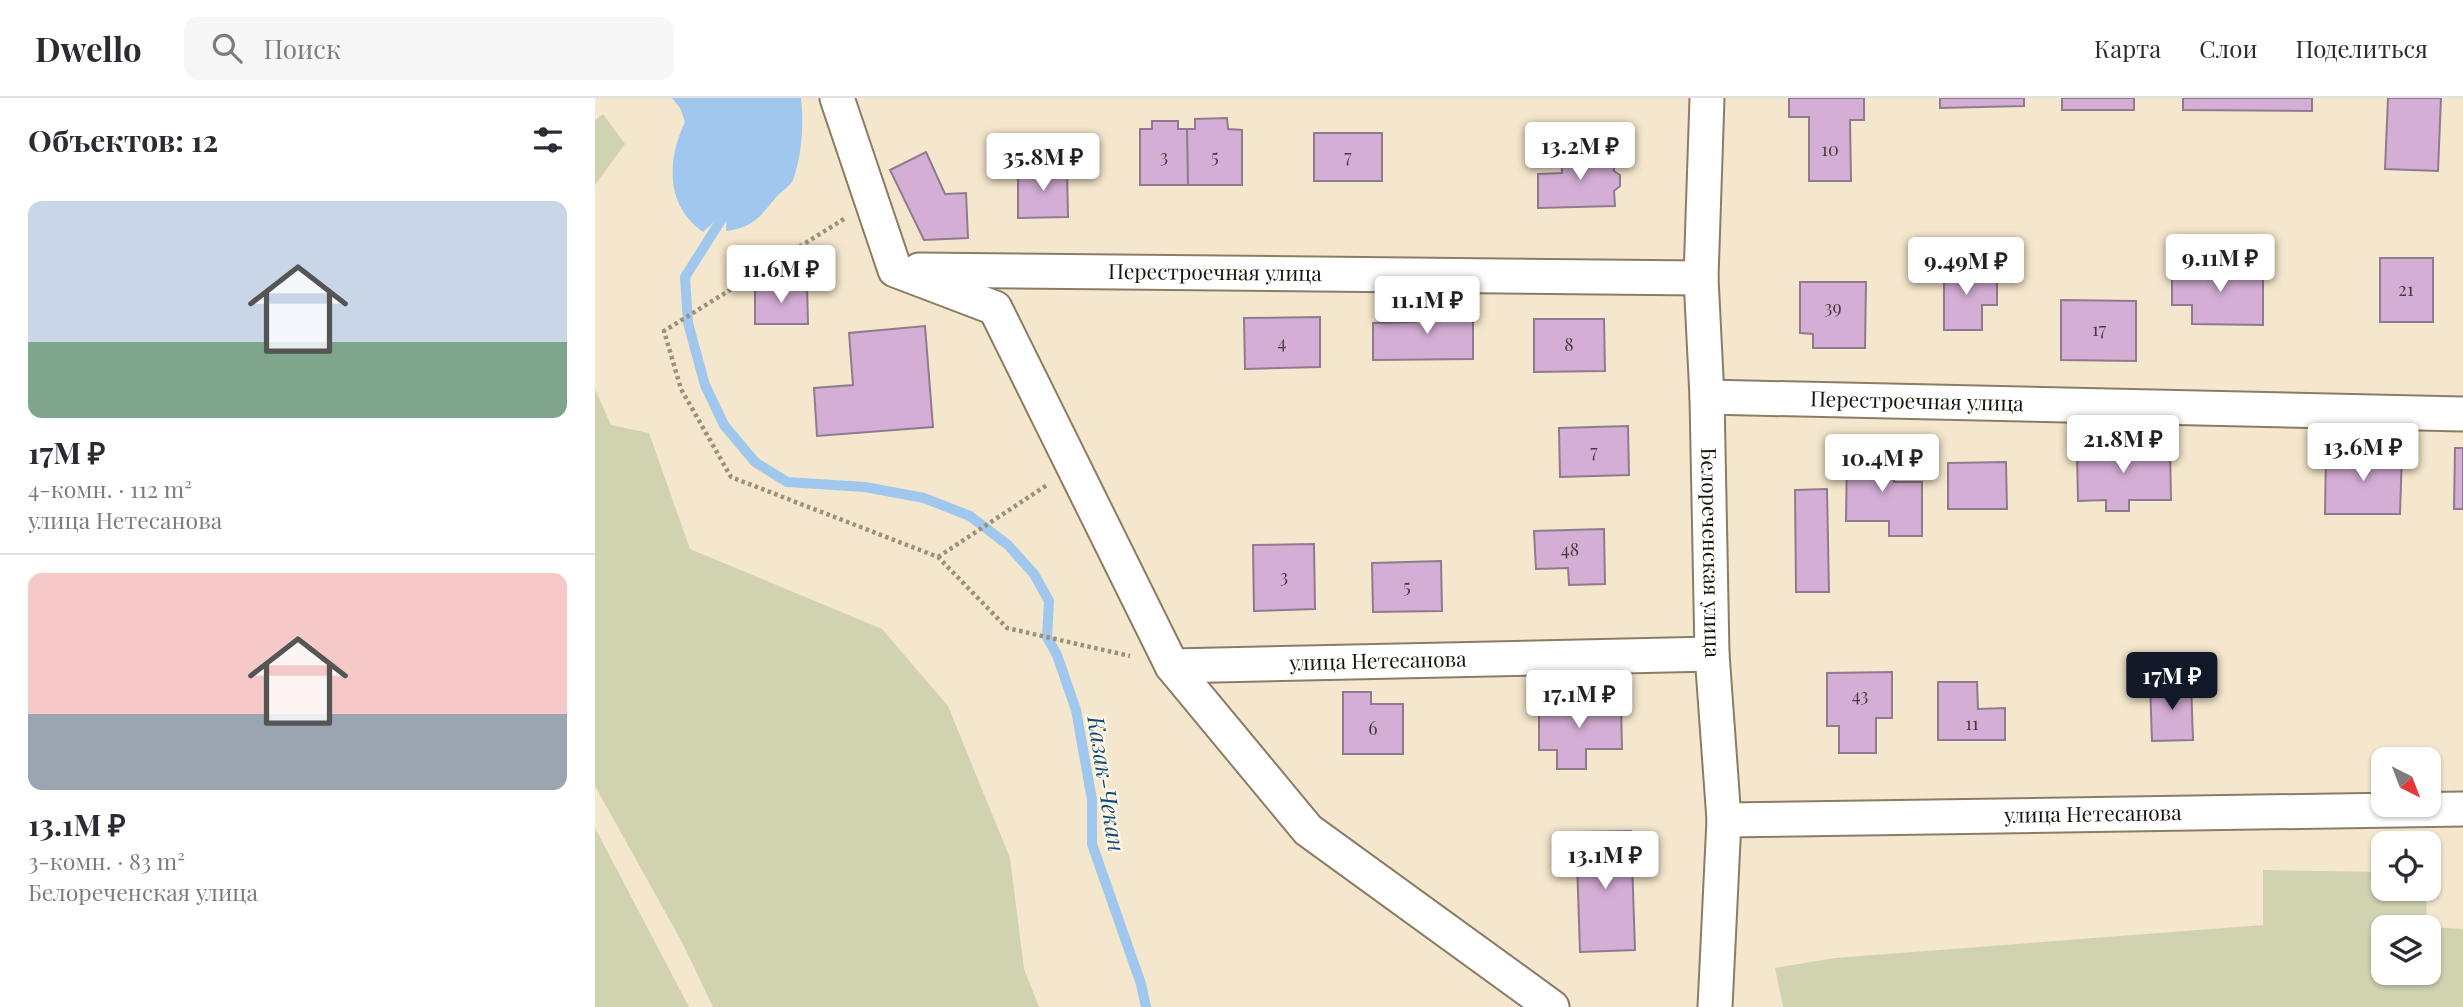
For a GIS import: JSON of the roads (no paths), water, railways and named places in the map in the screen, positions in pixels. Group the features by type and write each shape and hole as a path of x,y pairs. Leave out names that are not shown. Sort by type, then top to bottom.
{"street":[{"path":"837,98 895,270 995,308 1172,666 1308,830 1552,1007"},
{"name":"Белореченская улица","path":"1707,98 1701,278 1707,397 1712,654 1724,820 1715,1007"},
{"name":"Перестроечная улица","path":"895,270 1701,278"},
{"name":"Перестроечная улица","path":"1707,397 2463,414"},
{"name":"улица Нетесанова","path":"1172,666 1712,654"},
{"name":"улица Нетесанова","path":"1724,820 2463,809"}],"water":[{"path":"672,98 801,98 801,139 793,180 761,215 744,227 726,231 727,210 703,232 682,209 673,181 673,166 685,122 680,108"}],"waterway":[{"name":"Казак-Чекан","path":"719,201 728,209 685,277 688,323 705,385 724,425 755,462 787,482 865,487 924,498 970,516 1008,545 1034,574 1049,601 1047,637 1057,655 1076,710 1092,800 1092,844 1141,984 1146,1007"}]}
